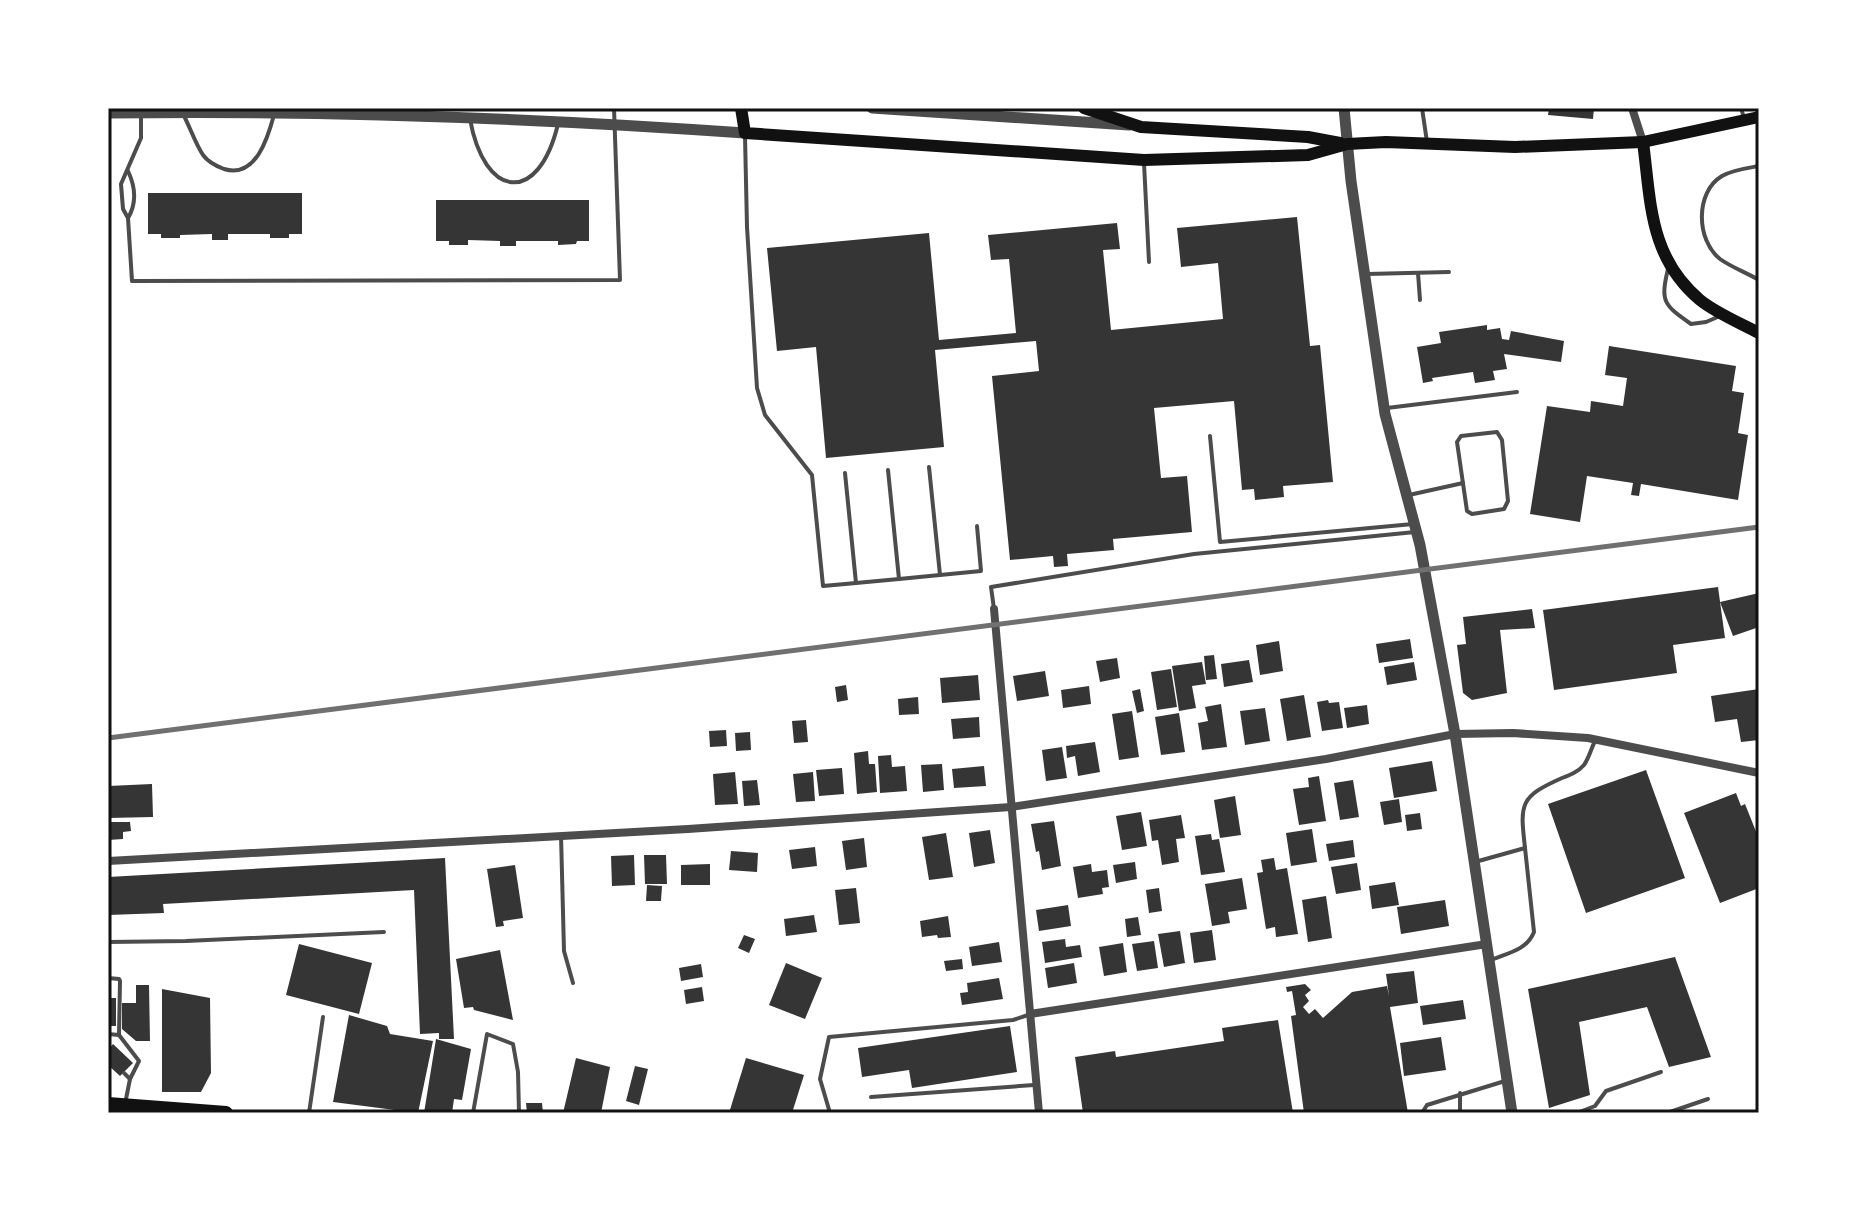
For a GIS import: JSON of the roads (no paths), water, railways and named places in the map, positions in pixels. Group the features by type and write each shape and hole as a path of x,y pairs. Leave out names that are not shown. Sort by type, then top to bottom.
{"highway":[{"path":"108,1104 226,1113"}],"main road":[{"path":"741,108 745,133 1144,160 1308,155 1347,144"},
{"path":"1084,108 1141,127 1308,137 1347,144 1515,147 1643,142 1743,114 1759,117"},
{"path":"1643,142 1653,226 1669,267 1701,301 1759,333"}],"street":[{"path":"872,108 1141,127"},
{"path":"1344,108 1384,408 1417,528 1455,734 1512,1113"},
{"path":"1632,108 1643,142"},
{"path":"108,113 275,112 469,117 745,133"},
{"path":"994,609 1039,1113"},
{"path":"108,861 1011,807 1326,759 1455,734 1513,733 1596,739 1759,773"},
{"path":"1030,1014 1487,944"}],"lane":[{"path":"141,112 141,138 121,184 123,209 128,218 132,281 620,280 614,108"},
{"path":"1422,108 1427,144"},
{"path":"182,112 204,158 230,171 240,170 256,158 267,142 275,112"},
{"path":"469,117 474,144 488,167 499,179 510,182 525,181 545,163 553,148 559,122"},
{"path":"745,133 747,227 757,388 765,415 812,475 823,586 981,571 977,526"},
{"path":"1144,160 1149,262"},
{"path":"1759,166 1723,175 1711,186 1701,226 1708,244 1720,259 1759,280"},
{"path":"128,171 133,183 134,209 128,218"},
{"path":"1669,267 1663,291 1667,307 1691,324 1706,322 1724,314"},
{"path":"1365,274 1449,272"},
{"path":"1418,273 1420,300"},
{"path":"1384,408 1517,392"},
{"path":"1497,432 1502,440 1508,501 1504,509 1472,514 1467,511 1463,483 1457,442 1461,436 1497,432"},
{"path":"1210,436 1220,542 1417,528"},
{"path":"929,467 940,575"},
{"path":"888,470 899,579"},
{"path":"845,473 856,583"},
{"path":"1409,495 1463,483"},
{"path":"994,609 991,587 1194,554 1417,528"},
{"path":"1489,960 1522,948 1534,932 1521,816 1528,798 1534,790 1577,771 1585,764 1596,739"},
{"path":"561,835 564,951 573,983"},
{"path":"1474,862 1525,848"},
{"path":"108,942 384,932"},
{"path":"108,978 120,981 119,1035 139,1061 130,1079 125,1105"},
{"path":"830,1113 820,1079 829,1037 1013,1020 1030,1014"},
{"path":"309,1113 323,1017"},
{"path":"108,1034 119,1035"},
{"path":"473,1113 487,1034 513,1044 518,1072 519,1113"},
{"path":"1577,1113 1595,1106 1606,1091 1661,1072"},
{"path":"124,1073 130,1079"},
{"path":"1422,1113 1427,1105 1508,1080"},
{"path":"871,1097 1037,1085"},
{"path":"1460,1093 1460,1113"},
{"path":"1667,1113 1708,1099"}],"railway":[{"path":"108,738 1759,527"}]}
